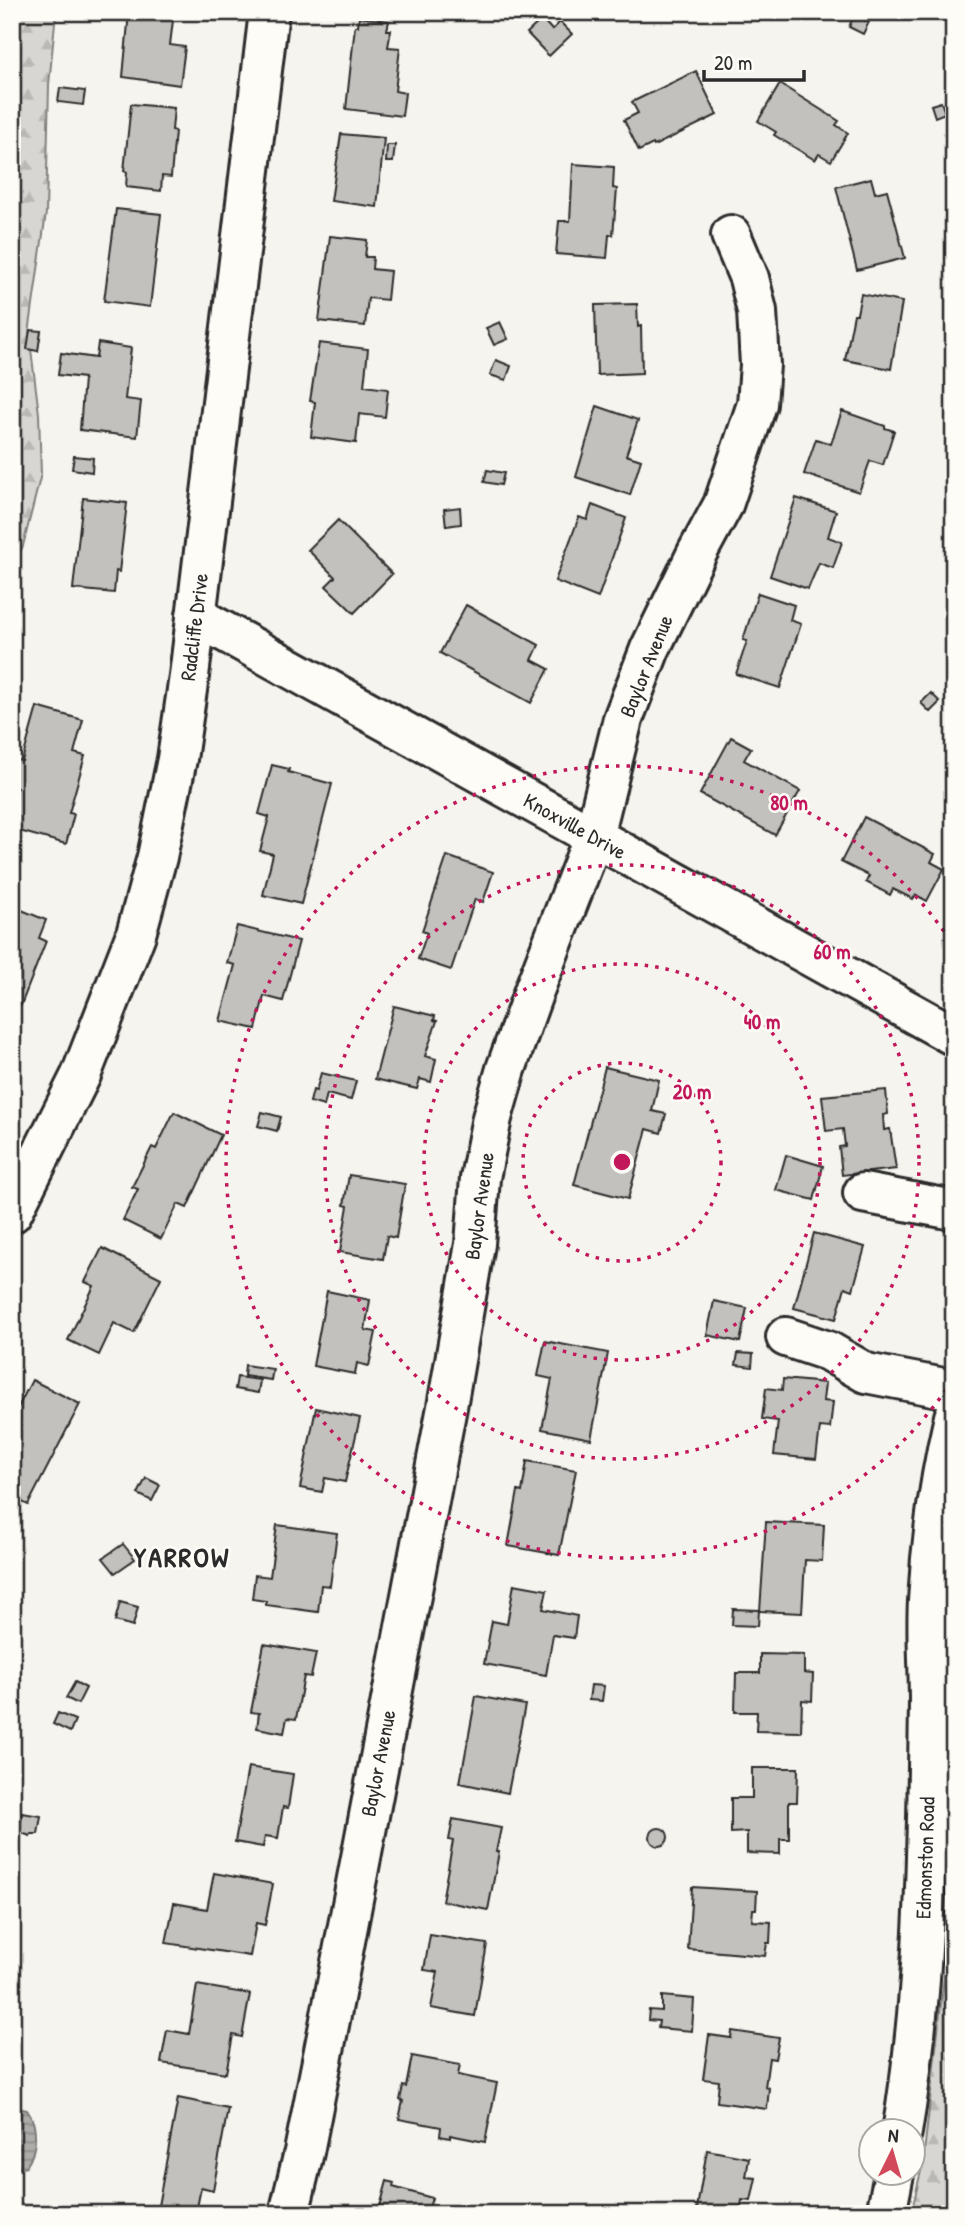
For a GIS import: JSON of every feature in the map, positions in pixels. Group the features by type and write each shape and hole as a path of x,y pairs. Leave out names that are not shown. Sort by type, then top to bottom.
{"street":[{"name":"Radcliffe Drive","path":"12,1213 80,1075 136,934 157,858 177,759 196,616 269,12"},
{"name":"Baylor Avenue","path":"289,2214 330,2020 447,1407 475,1244 480,1178 492,1118 506,1069 594,836 623,719 656,638 696,553 723,505 757,404 760,365 757,311 749,278 731,235"},
{"name":"Knoxville Drive","path":"196,616 954,1036"},
{"path":"863,1193 954,1210"},
{"path":"786,1338 828,1350 866,1373 954,1390"},
{"name":"Edmonston Road","path":"904,2118 911,2081 923,1917 929,1702 928,1602 942,1470 954,1417"},
{"path":"886,2214 891,2188"}],"green space":[{"path":"12,12 56,12 49,85 46,213 29,333 39,414 41,474 23,546 12,568"},
{"path":"954,1773 954,2214 911,2214 917,2188 928,2188 928,2118 948,1943"}],"shaded area":[{"path":"12,2105 27,2110 35,2131 30,2161 26,2167 14,2169"}],"building":[{"path":"129,12 174,12 170,45 185,47 180,85 123,77"},
{"path":"854,15 869,22 863,34 849,27"},
{"path":"359,17 389,21 387,30 391,30 388,47 400,48 395,91 405,93 402,116 346,109 355,26 358,26"},
{"path":"542,19 552,30 560,22 572,34 549,56 527,33"},
{"path":"696,71 717,115 639,151 624,120 638,113 632,102"},
{"path":"780,84 839,121 836,125 848,133 831,161 819,154 815,160 774,135 776,132 758,121"},
{"path":"60,88 85,91 83,105 58,102"},
{"path":"941,102 945,113 935,117 931,105"},
{"path":"131,104 174,108 171,177 162,176 161,191 126,187 127,172 124,171"},
{"path":"341,134 384,138 377,207 331,201"},
{"path":"387,145 395,145 393,162 386,162"},
{"path":"573,164 614,167 613,188 617,189 613,235 609,235 607,258 556,254 559,221 570,221"},
{"path":"871,178 875,193 887,190 905,258 857,270 836,187"},
{"path":"116,209 161,214 150,307 104,301"},
{"path":"330,236 367,240 365,257 373,257 372,269 390,271 387,300 368,298 365,326 319,321"},
{"path":"861,294 902,302 891,369 845,360"},
{"path":"637,304 638,327 641,326 642,373 597,375 595,305"},
{"path":"500,322 508,339 494,345 486,328"},
{"path":"30,330 41,331 38,351 27,349"},
{"path":"98,343 131,348 125,399 141,401 137,437 80,430 84,378 58,375 61,353 96,358"},
{"path":"319,343 368,349 364,386 388,389 385,417 359,414 356,443 311,437 315,402 310,401"},
{"path":"496,360 511,366 506,380 490,375"},
{"path":"597,406 638,420 626,455 641,460 630,495 576,477"},
{"path":"842,411 894,431 883,465 870,461 859,492 804,474 816,439 831,444"},
{"path":"74,456 93,458 92,472 72,469"},
{"path":"487,470 504,473 501,485 484,482"},
{"path":"83,498 127,503 114,593 73,589"},
{"path":"796,498 836,511 828,537 842,542 833,568 819,563 808,589 770,576"},
{"path":"592,505 626,518 598,598 555,581 579,517 587,520"},
{"path":"460,507 461,524 446,526 444,509"},
{"path":"338,520 392,574 354,613 326,586 335,577 308,550"},
{"path":"758,593 794,605 790,620 801,624 780,688 736,674 747,641 743,640"},
{"path":"466,605 539,645 532,660 549,669 531,703 440,653"},
{"path":"931,693 940,702 930,712 921,703"},
{"path":"37,707 83,720 74,753 85,756 69,813 74,814 66,844 12,829 12,807 17,788 12,787 12,759 22,761"},
{"path":"731,737 751,748 744,760 800,791 775,835 700,794"},
{"path":"272,765 332,784 301,904 263,895 273,854 260,851 269,817 259,814"},
{"path":"864,817 935,854 931,862 944,869 927,901 916,895 913,899 893,889 890,895 866,882 869,876 841,862"},
{"path":"447,856 493,872 483,902 475,899 451,970 418,959 427,933 422,931"},
{"path":"12,906 46,920 39,938 46,941 21,1005 12,1002"},
{"path":"237,926 299,941 283,1001 264,996 256,1029 220,1021 235,965 227,963"},
{"path":"394,1006 435,1016 434,1020 437,1021 425,1056 436,1059 431,1082 420,1079 417,1089 375,1079"},
{"path":"605,1067 659,1080 652,1111 666,1114 661,1133 647,1129 628,1199 574,1185"},
{"path":"321,1073 356,1081 351,1100 327,1094 324,1106 310,1102"},
{"path":"886,1090 888,1114 883,1115 884,1130 890,1129 896,1169 842,1175 839,1147 845,1146 843,1129 826,1131 822,1096"},
{"path":"174,1112 221,1135 187,1208 178,1204 161,1239 123,1220 138,1189 132,1187 152,1147 156,1149"},
{"path":"262,1112 281,1117 277,1131 258,1126"},
{"path":"786,1155 823,1166 814,1200 776,1190"},
{"path":"349,1175 405,1184 396,1238 387,1236 383,1259 340,1252 348,1206 344,1205"},
{"path":"814,1233 865,1247 853,1290 845,1287 836,1319 794,1308"},
{"path":"102,1248 161,1278 134,1333 114,1323 99,1355 68,1340 94,1286 85,1282"},
{"path":"327,1291 370,1300 365,1330 376,1332 369,1366 357,1363 355,1374 313,1366"},
{"path":"714,1301 747,1308 740,1342 707,1335"},
{"path":"545,1341 608,1353 591,1439 542,1429 552,1379 538,1376"},
{"path":"738,1353 753,1354 752,1367 736,1365"},
{"path":"245,1365 273,1369 271,1380 244,1376"},
{"path":"237,1377 260,1380 258,1393 235,1389"},
{"path":"783,1379 825,1383 823,1401 833,1402 830,1428 820,1427 816,1459 774,1455 778,1421 762,1419 766,1388 782,1390"},
{"path":"32,1380 80,1404 28,1505 12,1497 12,1419"},
{"path":"316,1408 360,1418 345,1482 325,1478 322,1492 300,1488"},
{"path":"527,1461 576,1470 559,1555 508,1546 518,1491 522,1492"},
{"path":"146,1478 160,1485 152,1501 138,1494"},
{"path":"766,1522 824,1525 822,1561 805,1560 802,1613 760,1611"},
{"path":"277,1525 337,1533 330,1586 321,1585 318,1612 266,1605 266,1601 252,1599 255,1575 270,1577"},
{"path":"123,1544 135,1559 115,1573 103,1558"},
{"path":"514,1584 547,1590 543,1609 577,1616 574,1638 553,1635 546,1675 484,1664 492,1621 507,1624"},
{"path":"120,1602 138,1607 133,1626 115,1621"},
{"path":"733,1609 759,1610 758,1626 732,1625"},
{"path":"264,1644 316,1653 311,1677 304,1676 296,1719 287,1718 284,1733 257,1728 259,1713 251,1712"},
{"path":"760,1654 804,1655 804,1673 813,1674 812,1701 802,1700 801,1732 756,1731 757,1712 735,1712 736,1673 760,1673"},
{"path":"75,1682 86,1688 78,1704 66,1698"},
{"path":"591,1685 604,1686 602,1701 589,1700"},
{"path":"476,1696 525,1705 508,1793 460,1783"},
{"path":"58,1713 75,1720 70,1732 53,1724"},
{"path":"248,1767 293,1774 288,1808 283,1807 278,1838 265,1836 263,1847 235,1842"},
{"path":"752,1768 798,1768 797,1802 789,1802 789,1839 780,1839 780,1854 747,1853 747,1832 731,1833 731,1798 752,1798"},
{"path":"22,1813 41,1816 38,1834 30,1836 19,1832"},
{"path":"453,1819 501,1828 488,1910 442,1901 453,1841 449,1840"},
{"path":"659,1828 665,1831 668,1837 665,1843 659,1846 653,1843 650,1837 653,1831"},
{"path":"214,1873 273,1884 265,1925 256,1923 250,1956 166,1943 174,1903 207,1909"},
{"path":"692,1887 757,1891 752,1921 771,1922 770,1943 767,1943 765,1956 688,1949"},
{"path":"430,1935 487,1944 475,2016 431,2008 438,1972 424,1970"},
{"path":"197,1985 250,1994 242,2037 233,2035 226,2073 161,2063 167,2030 189,2034"},
{"path":"662,1996 694,1999 692,2031 658,2028 659,2021 648,2020 649,2010 662,2011"},
{"path":"732,2031 779,2038 775,2059 769,2058 765,2087 769,2088 767,2109 717,2102 719,2081 703,2079 709,2035 731,2038"},
{"path":"412,2056 460,2065 458,2075 497,2083 485,2142 450,2135 450,2138 440,2136 441,2127 399,2119 403,2101 400,2100 403,2086 406,2087"},
{"path":"178,2098 228,2108 213,2190 201,2187 196,2213 158,2206"},
{"path":"707,2150 749,2158 746,2177 756,2178 751,2201 742,2200 740,2214 696,2214"},
{"path":"387,2181 394,2183 393,2187 432,2198 427,2214 378,2214"}],"district":[{"name":"YARROW","path":"182,1557"}]}
